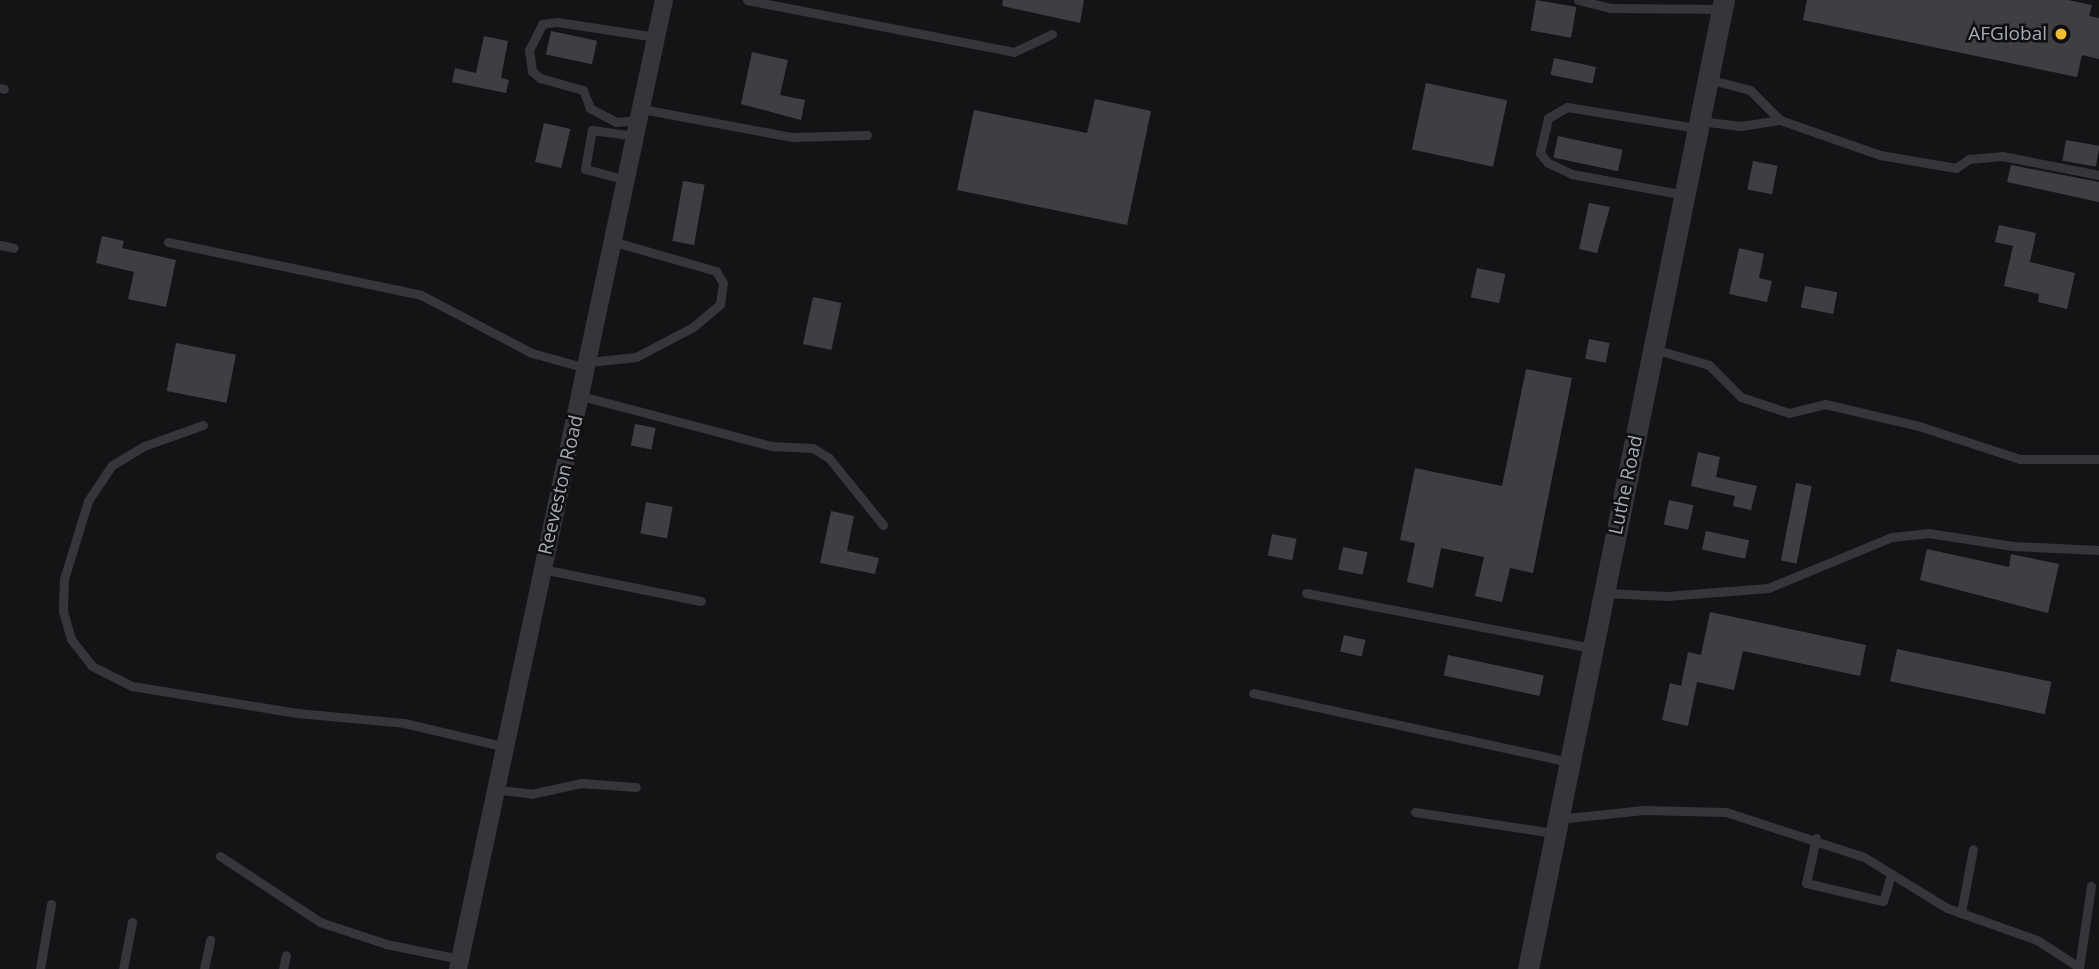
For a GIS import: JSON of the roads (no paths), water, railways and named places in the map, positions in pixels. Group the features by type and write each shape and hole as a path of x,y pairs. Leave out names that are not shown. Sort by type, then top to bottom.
{"street":[{"name":"Reeveston Road","path":"459,964 502,746 589,365 664,0"},
{"name":"Luthe Road","path":"1528,969 1723,5"}],"lane":[{"path":"747,0 1014,52 1052,34"},
{"path":"1578,0 1611,8 1723,5"},
{"path":"656,37 557,22 542,24 529,50 531,71 540,78 583,90 590,108 616,122 792,137 867,135"},
{"path":"1708,79 1751,90 1780,120 1832,142 1931,165 1956,168 1969,159 2002,156 2099,175"},
{"path":"1685,195 1572,174 1548,163 1540,153 1548,118 1567,107 1699,125 1741,127 1780,120"},
{"path":"629,180 585,169 592,130 639,122"},
{"path":"168,242 421,295 532,353 589,365 636,357 693,327 720,304 723,284 716,271 615,242"},
{"path":"0,245 15,248"},
{"path":"1654,349 1709,365 1741,397 1789,413 1825,404 1919,426 2020,459 2099,459"},
{"path":"581,396 771,446 813,448 829,458 883,526"},
{"path":"203,425 144,446 112,465 88,501 64,579 62,611 71,639 92,666 132,686 297,713 404,723 502,746"},
{"path":"1604,593 1667,596 1768,588 1892,537 1928,533 2012,546 2099,550"},
{"path":"542,569 701,601"},
{"path":"1306,593 1592,648"},
{"path":"1253,693 1569,762"},
{"path":"493,789 521,794 581,783 636,787"},
{"path":"1415,812 1555,826 1644,810 1726,812 1816,838 1891,874 1961,913 2037,940 2078,968 2091,886"},
{"path":"1816,838 1806,883 1883,901 1891,874"},
{"path":"1961,913 1973,849"},
{"path":"220,856 320,922 459,964"},
{"path":"40,969 51,904"},
{"path":"122,969 132,922"},
{"path":"204,969 210,940"},
{"path":"283,969 286,955"}],"place":[{"name":"AFGlobal","path":"2061,34"}]}
